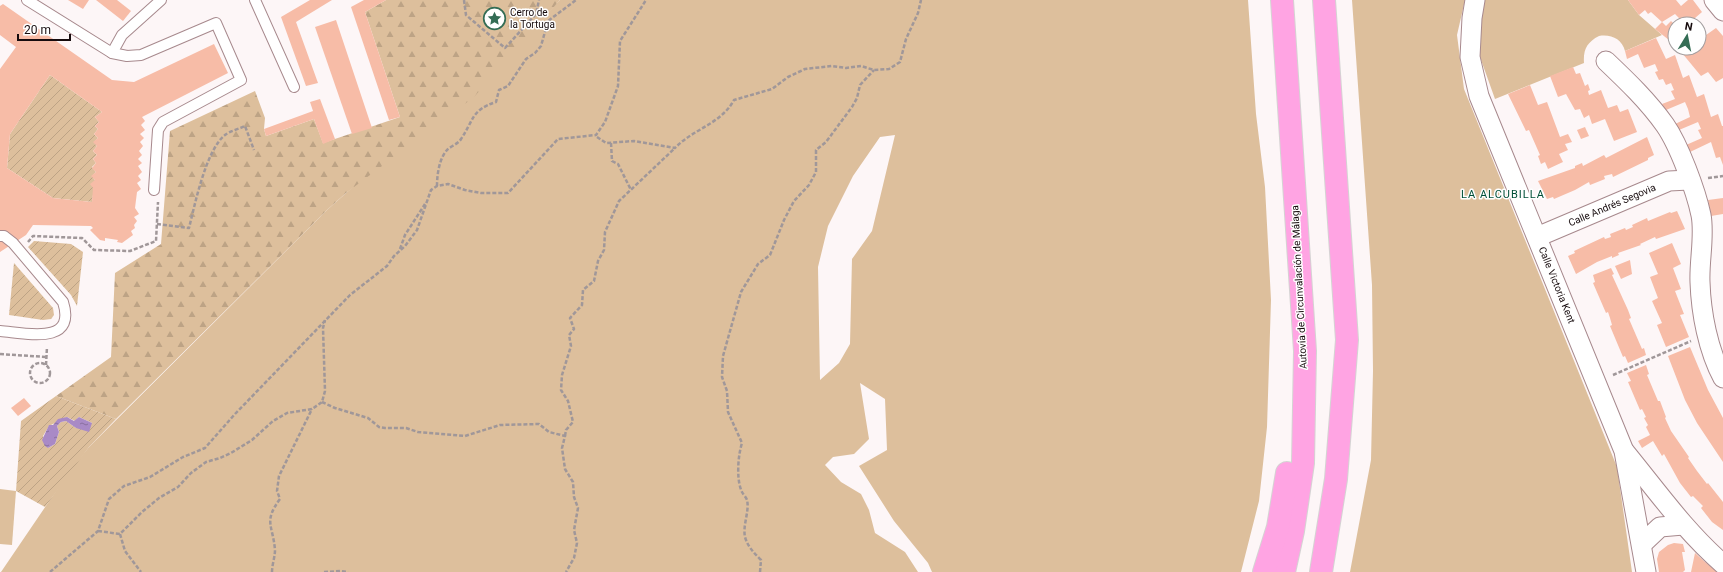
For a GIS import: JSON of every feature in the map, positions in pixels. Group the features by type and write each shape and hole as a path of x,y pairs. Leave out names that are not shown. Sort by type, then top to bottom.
{"highway":[{"name":"Autovía de Circunvalación de Málaga","path":"1282,0 1305,351 1303,463 1293,531 1284,572"},
{"path":"1321,572 1336,479 1347,340 1324,0"},
{"path":"1264,572 1278,527 1289,462 1303,419"}],"street":[{"name":"Calle Victoria Kent","path":"1475,0 1472,18 1470,57 1479,96 1624,451 1646,572"},
{"path":"1714,0 1723,11"},
{"path":"1606,61 1641,94 1666,126 1695,180 1701,216 1700,282 1704,316 1715,364 1723,378"},
{"name":"Calle Andrés Segovia","path":"1537,237 1669,180 1695,180"},
{"path":"1624,451 1683,525 1701,545 1723,564"},
{"path":"1642,544 1660,527 1683,525"}],"lane":[{"path":"27,0 112,53 127,56 141,55 216,23 241,80 163,122 158,130 154,190"},
{"path":"112,53 122,36 162,0"},
{"path":"255,0 294,88"},
{"path":"0,236 4,236 20,251 63,302 67,313 59,330 48,334 0,331"}],"path":[{"path":"464,0 466,15 505,48 536,14 540,0"},
{"path":"436,186 437,173 446,151 460,140 472,117 486,105 496,102 499,90 508,86 526,59 535,53 541,46 548,21 576,0"},
{"path":"400,249 405,246 417,230 431,190 436,186 448,184 465,190 482,193 508,193 558,139 596,135 605,122 618,86 620,41 646,0"},
{"path":"566,572 574,558 577,543 574,530 578,508 574,496 573,482 565,469 562,448 566,430 572,422 568,401 561,390 562,375 571,346 569,335 574,329 570,318 582,306 583,290 594,281 598,261 604,250 605,232 619,201 686,137 716,120 730,108 734,100 772,88 788,77 804,69 832,66 846,68 860,66 874,70 889,69 900,62 906,39 918,12 921,0"},
{"path":"760,572 761,560 751,549 745,539 747,500 741,491 738,470 740,459 739,451 742,443 728,412 727,391 722,377 723,356 741,292 758,264 770,255 784,220 794,201 809,185 816,172 816,150 826,142 852,107 857,98 860,85 874,70"},
{"path":"157,224 189,228 201,181 212,152 225,135 245,126 254,150"},
{"path":"597,137 606,143 634,141 675,148"},
{"path":"611,143 612,161 618,164 631,190"},
{"path":"1695,180 1723,176"},
{"path":"20,251 33,236 82,238 94,250 130,251 156,241 158,200 154,190"},
{"path":"50,572 98,531 109,499 124,486 150,477 183,457 205,448 234,414 350,294 387,266 400,249 405,235 410,230 427,200"},
{"path":"120,534 159,498 178,487 191,473 206,462 231,453 252,440 272,421 287,413 312,409 322,402 325,391 323,328 325,320"},
{"path":"46,366 39,363 31,368 30,372 33,380 42,383 48,380 50,374 46,366 48,334"},
{"path":"1610,376 1698,338"},
{"path":"0,354 47,357"},
{"path":"322,402 335,408 368,418 379,427 385,428 406,428 418,432 465,436 500,425 539,424 549,432 565,436"},
{"path":"272,572 275,552 269,524 272,509 280,498 277,491 279,476 312,409"},
{"path":"98,531 120,534"},
{"path":"120,534 125,551 141,572"},
{"path":"324,572 341,570 348,572"}],"green space":[{"path":"386,0 560,0 474,97 346,193 327,210 116,419 56,396 111,357 115,273 161,244 170,131 255,91 265,118 264,129 266,136 314,119 323,143 400,117 365,12"},
{"path":"560,0 1248,0 1256,114 1265,187 1271,300 1267,427 1259,501 1241,572 932,572 928,563 894,521 859,466 887,450 885,399 860,383 869,439 854,454 833,457 825,465 841,482 861,494 869,510 875,533 905,552 918,572 1,572 71,469 89,447 327,210 540,21","holes":["895,135 872,231 852,259 850,344 839,363 820,380 818,267 828,226 853,176 880,137"]},
{"path":"1352,0 1465,0 1457,35 1464,89 1617,467 1632,572 1350,572 1371,460 1373,371 1372,285"},
{"path":"1482,0 1628,0 1639,15 1662,35 1625,51 1619,40 1608,36 1599,36 1591,41 1585,50 1584,63 1495,99 1480,57 1477,25"},
{"path":"50,75 102,112 95,117 99,122 95,126 98,129 94,134 98,138 94,142 97,146 93,151 97,155 93,159 96,163 92,167 96,172 92,176 95,180 92,202 53,198 7,168 10,134"},
{"path":"34,241 71,244 83,252 77,306 71,295 28,247"},
{"path":"14,263 53,308 54,315 51,319 43,320 9,315"},
{"path":"56,396 116,419 89,447 45,507 16,491 21,421","holes":["67,417 75,421 79,417 92,423 76,428 66,421 61,422 57,426 59,432 55,444 48,448 43,436 49,426"]},
{"path":"0,489 16,491 12,545 0,544"}],"water":[{"path":"67,417 74,421 79,417 92,423 89,432 76,428 66,421 61,422 57,426 59,432 55,444 48,448 45,446 42,440 49,425 53,425 58,419"}],"building":[{"path":"68,0 89,0 83,9"},
{"path":"96,0 117,0 131,11 123,21"},
{"path":"310,0 332,0 296,22 318,83 306,86 281,17"},
{"path":"364,0 386,0 365,12 400,117 389,120 351,7"},
{"path":"1628,0 1676,0 1681,6 1688,0 1693,0 1702,12 1697,16 1677,16 1675,14 1667,16 1667,19 1662,22 1651,12 1648,14 1645,10 1639,15"},
{"path":"3,4 112,80 134,82 214,44 228,73 142,117 145,121 141,125 145,130 140,134 144,138 140,142 143,146 139,151 142,155 138,159 142,163 138,166 142,172 138,176 141,180 137,183 141,189 137,192 135,208 139,214 134,217 137,221 134,225 135,228 131,231 133,235 122,243 117,242 118,240 105,238 105,241 100,240 90,230 93,228 91,226 33,225 26,235 0,252 0,69 16,47 0,35 0,6","holes":["50,75 102,112 95,117 99,122 95,126 98,129 94,134 98,138 93,142 97,146 93,151 97,155 93,159 96,163 92,168 96,172 91,176 95,180 90,184 93,188 92,202 53,198 7,168 10,134"]},
{"path":"336,20 372,128 352,134 315,27"},
{"path":"1662,22 1666,26 1667,25 1667,38 1655,29"},
{"path":"1716,28 1723,36 1723,78 1716,82 1708,72 1701,76 1684,56 1707,56 1707,34"},
{"path":"1656,38 1666,59 1675,56 1683,78 1689,75 1697,97 1704,94 1711,117 1718,114 1723,126 1723,165 1720,157 1716,158 1711,142 1690,152 1686,145 1702,138 1698,130 1701,129 1698,122 1679,130 1675,124 1690,117 1685,102 1666,110 1662,104 1675,99 1671,91 1674,90 1671,83 1666,85 1663,79 1659,80 1655,72 1658,71 1655,64 1644,68 1638,54 1627,59 1625,51"},
{"path":"1573,67 1576,74 1580,73 1585,86 1588,84 1590,90 1588,91 1589,95 1601,90 1608,108 1617,105 1620,112 1628,109 1637,132 1614,141 1605,119 1592,124 1589,115 1584,118 1580,109 1575,110 1566,94 1558,97 1550,76"},
{"path":"1530,85 1538,105 1547,102 1560,137 1568,134 1572,142 1565,144 1568,150 1559,154 1563,162 1548,169 1545,162 1541,164 1538,156 1540,155 1529,130 1526,131 1508,94"},
{"path":"320,99 335,139 323,144 314,119 266,136 264,129 313,111 310,102"},
{"path":"1585,127 1589,136 1581,139 1577,130"},
{"path":"1647,137 1654,155 1648,158 1648,160 1613,177 1612,174 1604,176 1605,179 1590,185 1589,182 1554,199 1553,197 1547,199 1538,181 1575,168 1575,166 1582,163 1583,166 1604,155 1606,158"},
{"path":"1723,198 1723,214 1711,216 1708,200"},
{"path":"1677,211 1685,229 1656,239 1655,237 1640,244 1641,245 1618,253 1619,255 1597,262 1576,274 1568,256 1575,253 1574,251 1604,237 1605,239 1611,237 1610,234 1625,228 1626,230 1633,227 1632,225 1647,218 1648,221 1670,212"},
{"path":"1672,243 1681,264 1673,268 1681,289 1675,291 1684,314 1680,315 1689,337 1666,347 1657,325 1662,323 1652,301 1658,298 1650,277 1658,274 1649,253"},
{"path":"1630,260 1632,274 1621,279 1615,266"},
{"path":"1611,268 1614,274 1612,275 1631,318 1629,319 1646,355 1628,363 1625,356 1623,357 1610,326 1612,325 1608,312 1606,313 1593,283 1595,282 1593,275"},
{"path":"1690,347 1708,390 1723,418 1723,462 1697,423 1685,400 1668,356"},
{"path":"1646,365 1649,374 1647,375 1658,401 1660,401 1671,431 1697,471 1723,502 1723,530 1712,522 1701,508 1703,506 1693,496 1691,497 1680,483 1664,454 1662,456 1653,441 1642,448 1638,441 1650,435 1646,427 1648,425 1644,418 1646,417 1642,409 1640,410 1628,382 1631,381 1627,373"},
{"path":"24,398 31,406 18,416 11,408"},
{"path":"1674,543 1683,544 1685,552 1682,552 1685,570 1683,572 1659,572 1657,559 1659,552 1668,545"},
{"path":"1695,553 1705,562 1717,572 1691,572"}],"place":[{"name":"Cerro de la Tortuga","path":"494,18"}],"district":[{"name":"LA ALCUBILLA","path":"1503,194"}]}
